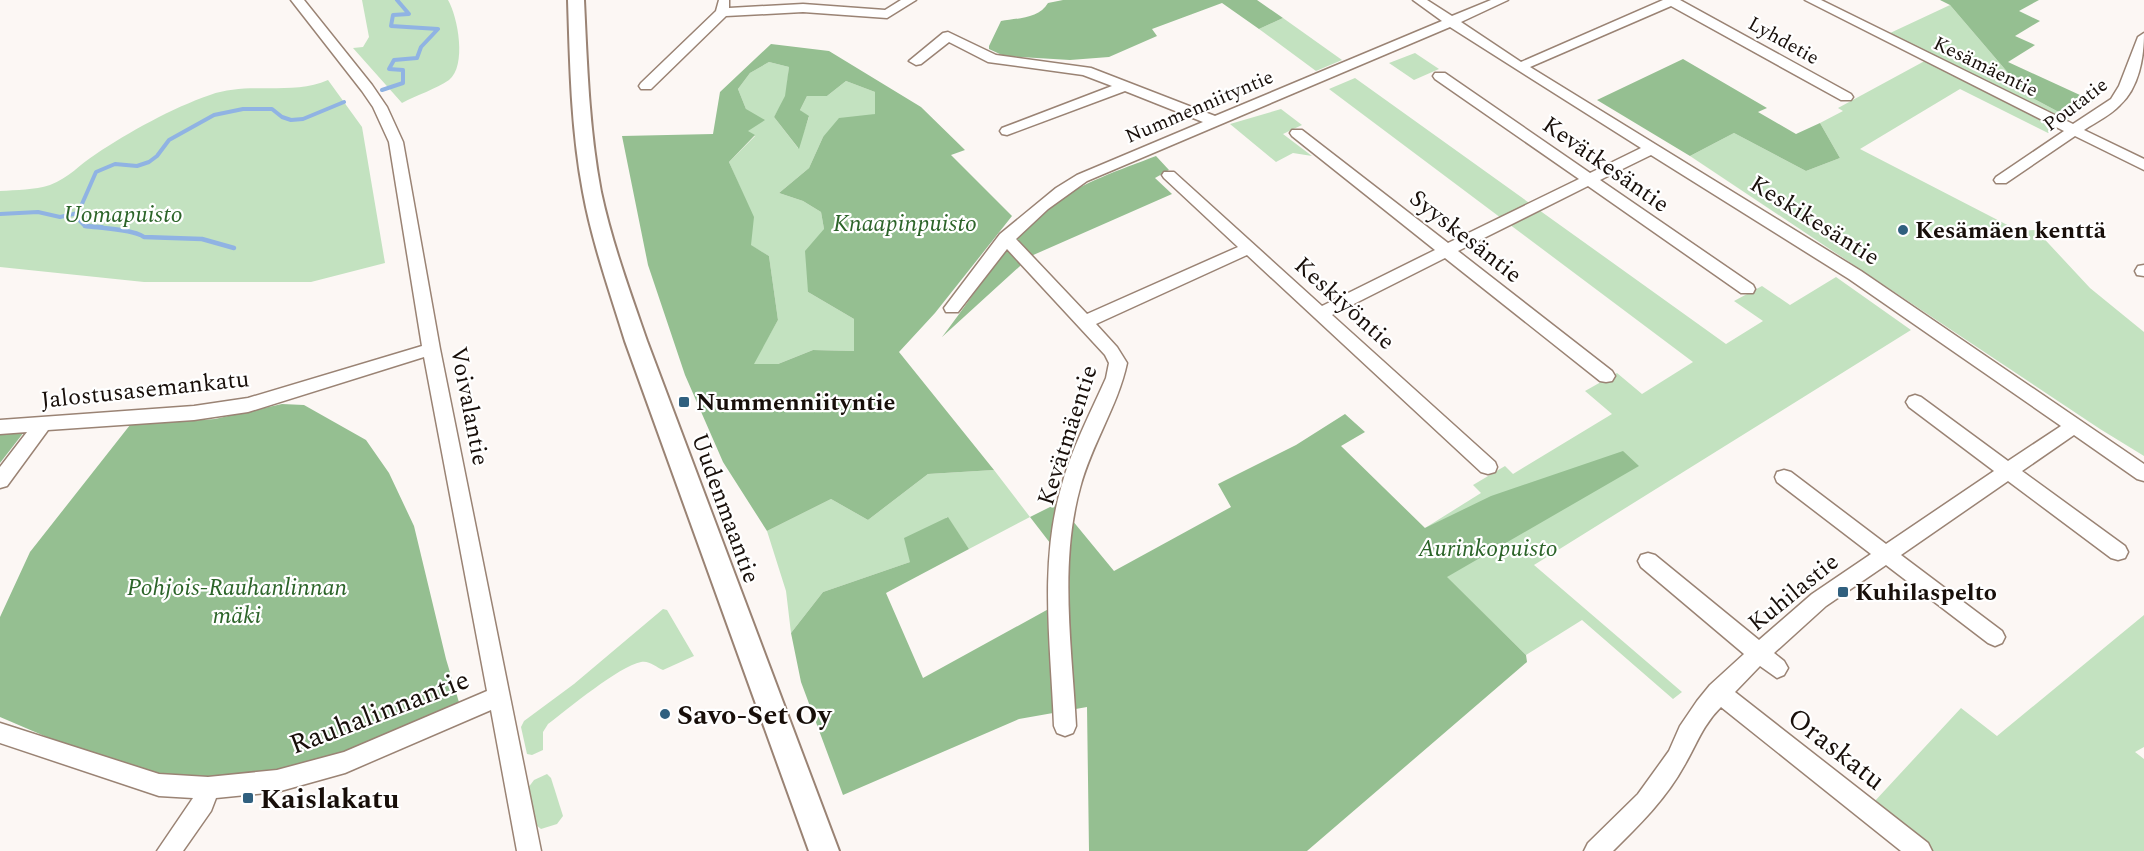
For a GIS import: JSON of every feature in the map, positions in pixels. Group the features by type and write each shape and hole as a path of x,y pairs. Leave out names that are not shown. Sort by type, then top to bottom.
{"main road":[{"name":"Uudenmaantie","path":"576,0 585,138 592,192 610,262 636,341 824,851"}],"street":[{"name":"Voivalantie","path":"297,0 367,88 390,126 396,142 431,349 529,851"},
{"path":"646,86 723,6 803,8 887,14 910,0"},
{"name":"Keskikesäntie","path":"1419,0 1520,67 1855,275 2144,474"},
{"name":"Nummenniityntie","path":"952,308 1006,238 1052,197 1082,178 1502,0"},
{"name":"Kesämäentie","path":"1811,0 2144,165"},
{"name":"Lyhdetie","path":"1520,67 1673,1 1846,97"},
{"path":"916,61 948,36 993,59 1074,69 1125,86 1214,121"},
{"name":"Poutatie","path":"2001,180 2075,132 2121,97 2144,37"},
{"name":"Kevätkesäntie","path":"1440,76 1747,289"},
{"path":"1007,130 1125,86"},
{"name":"Syyskesäntie","path":"1297,133 1606,376"},
{"path":"1321,313 1651,149"},
{"name":"Keskiyöntie","path":"1169,175 1488,467"},
{"name":"Kevätmäentie","path":"1006,238 1111,351 1118,363 1115,378 1074,478 1066,506 1060,573 1065,726"},
{"path":"1085,322 1249,248"},
{"name":"Jalostusasemankatu","path":"0,427 194,413 248,405 431,349"},
{"path":"1915,402 2118,552"},
{"path":"0,481 43,424"},
{"name":"Kuhilastie","path":"1596,851 1646,802 1673,765 1688,733 1718,692 1759,653 1819,600 2074,426"},
{"path":"1784,477 1995,637"},
{"path":"1648,561 1777,668"},
{"name":"Oraskatu","path":"1718,692 1920,851"},
{"name":"Rauhalinnantie","path":"0,733 159,785 208,788 277,781 345,762 500,696"},
{"path":"169,851 202,803 208,788"}],"green space":[{"path":"362,0 448,0 455,18 459,41 458,64 455,73 449,80 402,103 353,48 363,47 369,37"},
{"path":"1063,0 1257,0 1283,18 1259,29 1222,3 1152,29 1157,36 1109,57 1070,60 1004,56 989,49 1001,21 1033,15 1048,3"},
{"path":"1940,0 2039,0 2019,11 2040,21 2015,36 2035,45 2008,62 2093,101 2070,118 2027,95 1950,5"},
{"path":"1950,5 2027,95 2070,118 2048,133 1960,89 1860,149 2019,231 2036,230 2090,288 2144,332 2144,456 1690,156 1734,133 1806,171 1840,158 1820,123 1843,111 1838,108 1932,57 1888,34"},
{"path":"1283,18 1342,60 1316,71 1259,29"},
{"name":"Knaapinpuisto","path":"771,44 829,51 921,107 965,150 951,155 1012,216 935,313 899,352 994,470 928,474 868,520 831,499 767,531 723,462 685,375 648,265 622,136 713,134 720,92","holes":["769,62 789,67 785,96 774,117 799,149 809,116 800,110 807,96 827,96 846,81 875,92 875,114 839,118 823,137 809,168 779,193 803,201 821,212 824,229 805,251 808,292 854,319 854,351 813,350 778,364 754,364 778,320 769,256 751,245 754,217 729,162 755,135 748,131 765,120 746,109 738,89 750,73"]},
{"path":"1415,53 1439,69 1414,80 1389,63"},
{"path":"1683,59 1767,108 1758,112 1796,134 1820,123 1840,158 1806,171 1734,133 1690,156 1597,100"},
{"path":"769,62 789,67 786,97 774,117 798,148 809,117 800,110 807,96 827,96 846,81 875,92 875,114 823,137 809,168 779,193 803,201 821,212 824,229 808,292 854,319 854,351 813,350 778,364 753,364 778,320 769,256 750,245 753,217 729,162 755,136 748,132 746,109 738,89 750,73"},
{"name":"Aurinkopuisto","path":"1355,78 1726,344 1763,321 1734,301 1762,286 1790,305 1836,277 1911,330 1534,565 1682,692 1673,699 1582,620 1526,655 1446,577 1425,528 1481,493 1473,485 1505,466 1513,474 1612,414 1585,391 1617,373 1642,394 1693,362 1329,89"},
{"name":"Uomapuisto","path":"328,80 362,127 385,263 311,282 144,282 0,267 0,191 38,188 57,182 96,154 137,129 210,95 239,89 299,87"},
{"path":"1281,109 1302,125 1283,134 1312,156 1293,153 1276,162 1230,124"},
{"path":"1156,156 1169,170 1155,178 1172,194 1031,256 942,337 1006,251 1052,205 1089,183"},
{"name":"Pohjois-Rauhanlinnan mäki","path":"282,404 304,405 366,440 389,473 414,526 446,659 461,709 345,762 159,785 0,717 0,617 30,552 130,425 215,419"},
{"path":"1345,414 1365,432 1341,446 1425,528 1491,496 1623,451 1639,466 1447,577 1526,655 1527,662 1307,851 1089,851 1087,707 1019,719 843,795 801,682 791,633 823,592 910,562 904,538 948,517 969,549 886,593 923,678 1054,606 1057,552 1030,517 1058,503 1114,571 1231,507 1218,484 1296,445"},
{"path":"24,432 0,463 0,435"},
{"path":"994,470 1030,517 969,549 947,517 910,562 823,592 791,633 786,591 767,531 831,499 868,520 928,474"},
{"path":"663,609 667,610 694,656 663,670 650,663 641,662 620,671 548,724 543,732 543,750 532,755 527,754 521,727 524,721 574,684"},
{"path":"2144,615 2144,747 2135,752 2144,759 2144,851 1933,851 1874,802 1961,708 1997,736"},
{"path":"547,774 551,778 563,816 557,824 541,829 536,825 528,788 534,780"}],"waterway":[{"path":"382,90 403,83 403,70 389,69 394,60 417,58 421,47 438,29 391,26 393,15 409,14 397,0"},
{"path":"78,213 96,172 115,164 137,166 149,162 157,156 169,140 214,115 243,109 272,109 282,117 291,120 303,119 344,102"},
{"path":"0,214 38,212 60,217 78,213"},
{"path":"78,213 80,221 85,226"},
{"path":"85,226 102,227"},
{"path":"85,226 124,231 144,237 202,239 234,248"}],"place":[{"name":"Kesämäen kenttä","path":"1903,230"},
{"name":"Nummenniityntie","path":"684,402"},
{"name":"Kuhilaspelto","path":"1843,592"},
{"name":"Savo-Set Oy","path":"665,714"},
{"name":"Kaislakatu","path":"248,798"}]}
